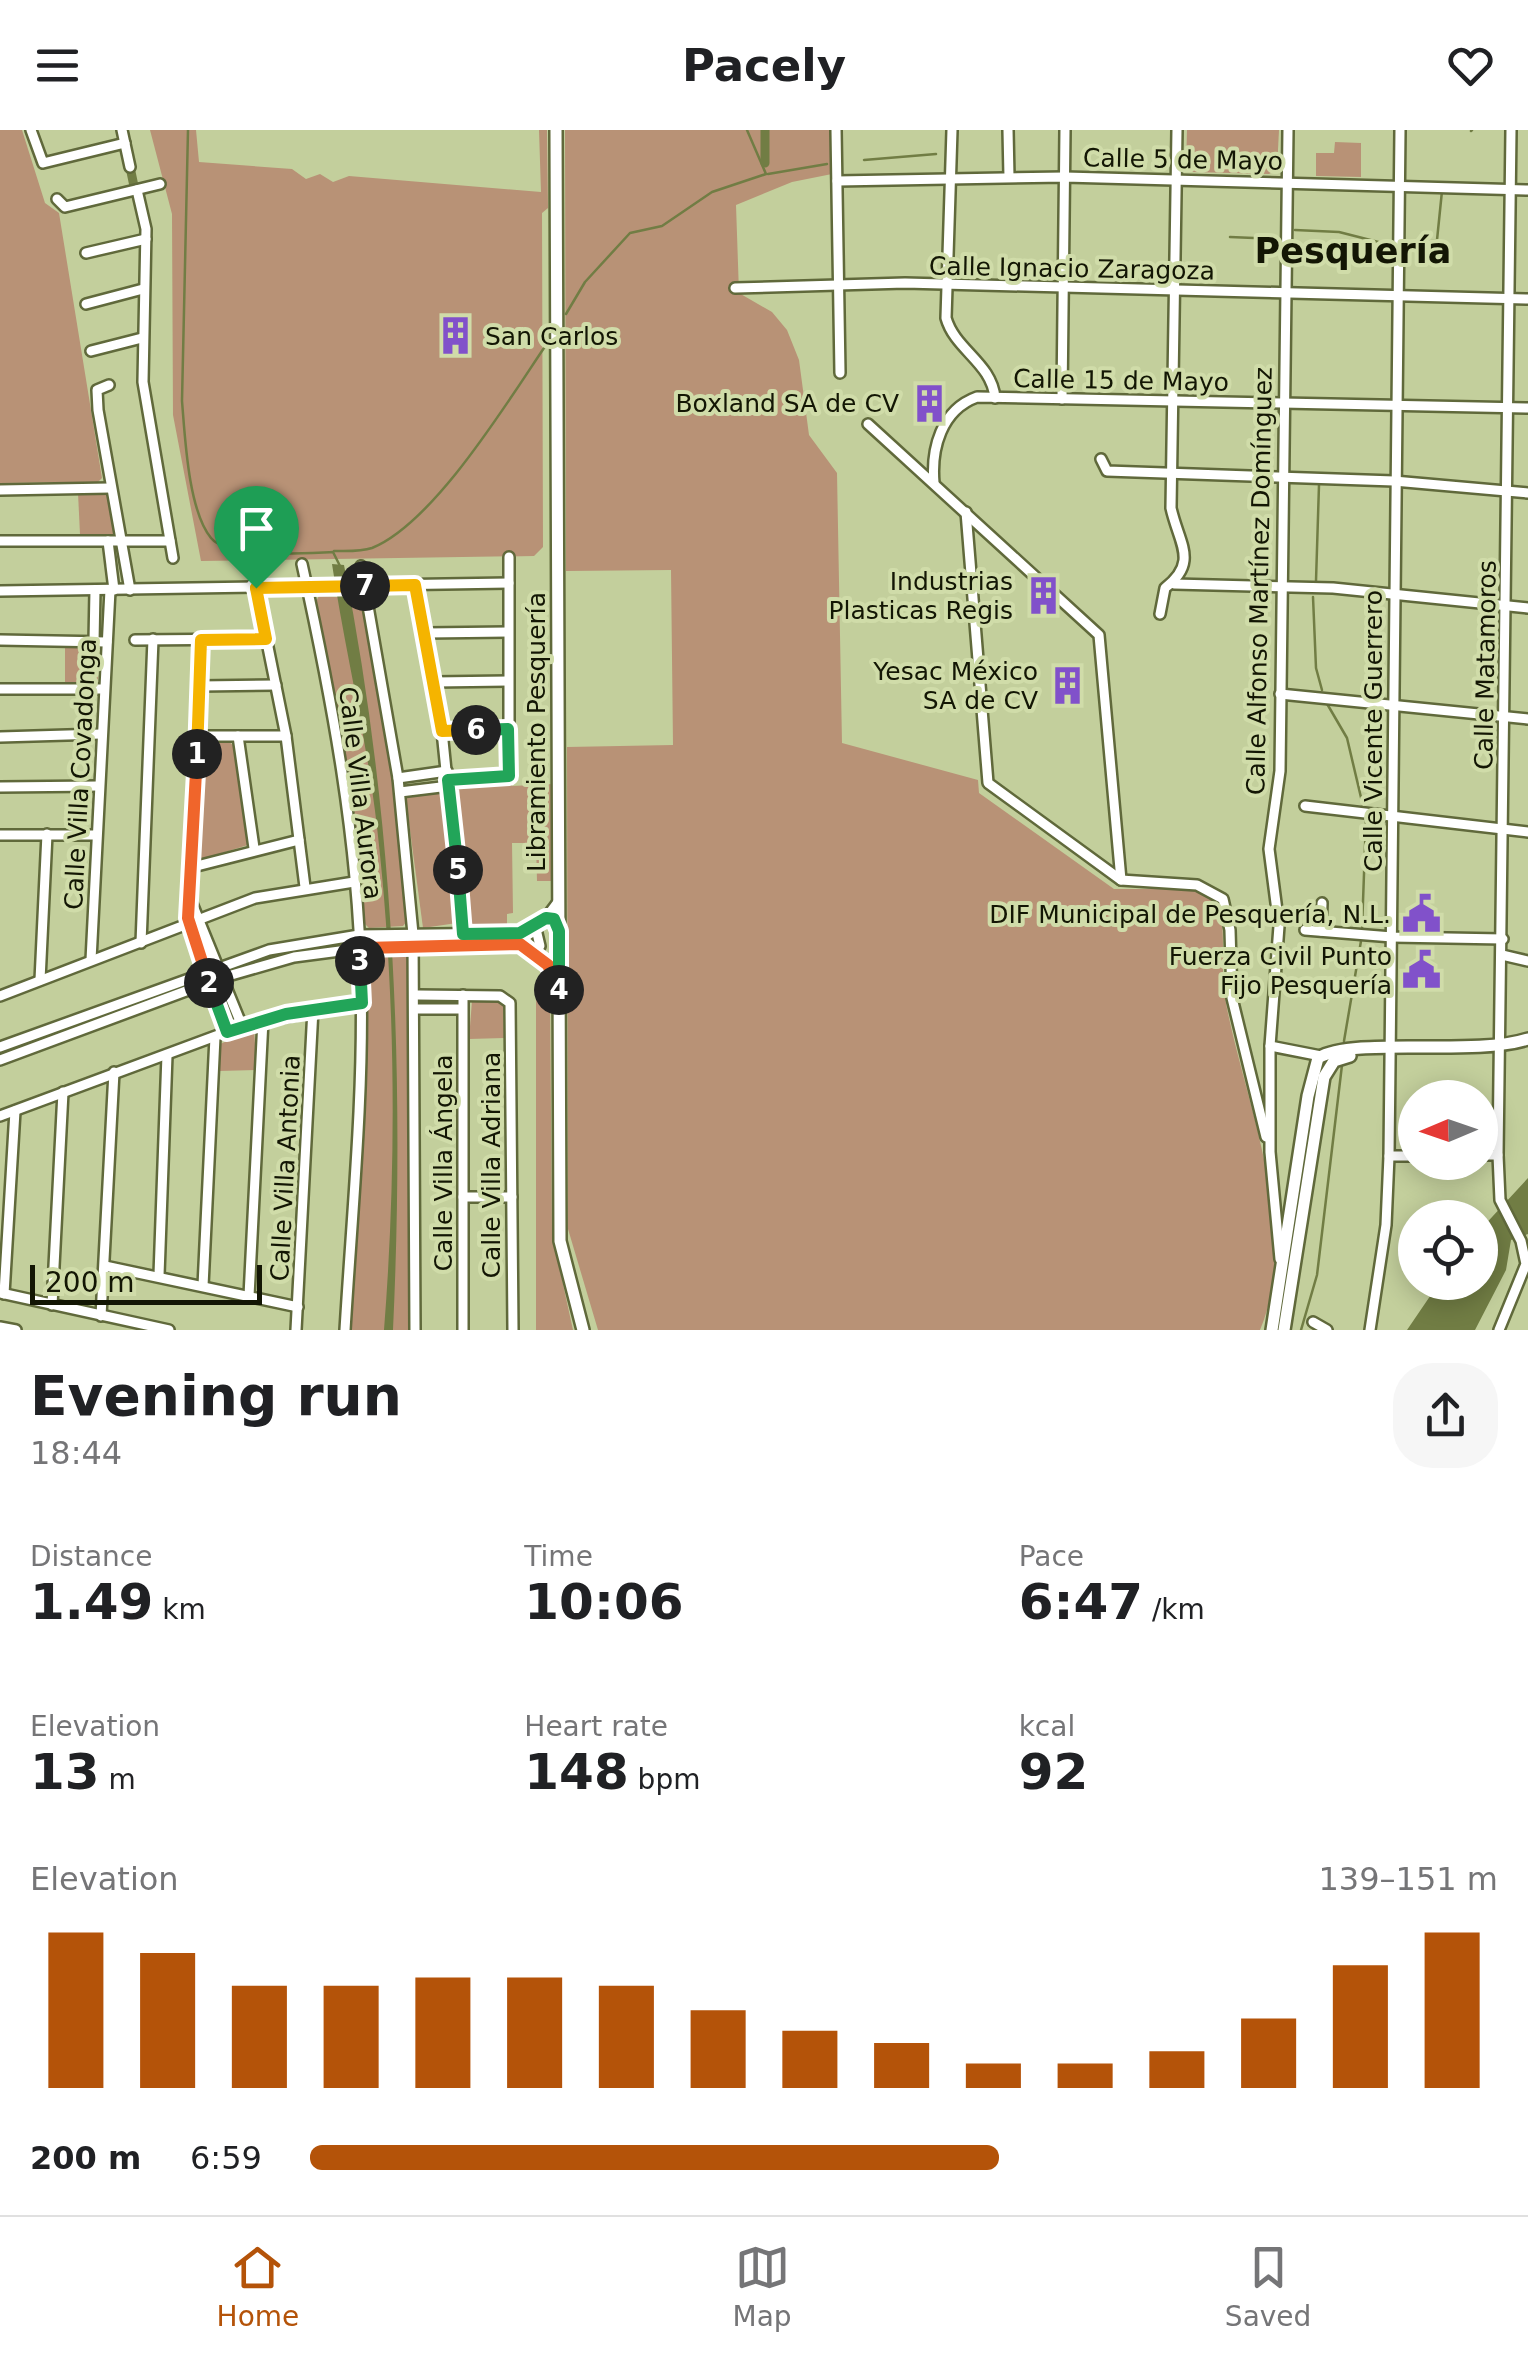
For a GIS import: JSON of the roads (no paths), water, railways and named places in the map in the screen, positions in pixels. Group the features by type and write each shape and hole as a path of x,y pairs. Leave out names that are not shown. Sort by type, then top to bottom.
{"main road":[{"name":"Libramiento Pesquería","path":"556,130 560,1242 583,1330"},
{"path":"1284,1330 1308,1096 1328,1058 1346,1050 1500,1049 1528,1041"},
{"path":"1272,1330 1290,1270"}],"street":[{"path":"31,130 40,159 46,163 125,143"},
{"path":"122,130 130,166"},
{"path":"836,130 840,373"},
{"path":"952,130 946,315 950,331 988,374 995,398"},
{"path":"1008,130 1010,178"},
{"path":"1062,400 1065,130"},
{"path":"1160,614 1165,588 1183,575 1184,553 1171,508 1172,291 1178,130"},
{"name":"Calle Alfonso Martínez Domínguez","path":"1288,130 1280,771 1269,849 1279,926 1270,1046 1270,1152 1274,1228 1290,1270"},
{"name":"Calle Vicente Guerrero","path":"1370,1330 1384,1243 1389,1156 1392,594 1400,130"},
{"name":"Calle Matamoros","path":"1499,1330 1526,1264 1521,1241 1500,1200 1498,1156 1512,130"},
{"name":"Calle 5 de Mayo","path":"836,181 1065,177 1528,190"},
{"path":"57,199 65,208 160,184"},
{"path":"137,190 146,238 142,338 147,419 174,558"},
{"path":"86,253 146,238"},
{"name":"Calle Ignacio Zaragoza","path":"735,288 949,286 1528,299"},
{"path":"86,304 143,289"},
{"path":"91,351 142,338"},
{"path":"109,385 96,392 130,590"},
{"name":"Calle 15 de Mayo","path":"934,483 937,438 958,408 977,396 1528,408"},
{"path":"868,424 1087,620 1104,650 1120,880"},
{"path":"1101,459 1107,471 1394,481 1528,493"},
{"path":"0,490 110,488"},
{"path":"966,512 988,783 1120,880 1197,885 1224,899 1230,930 1232,998 1270,1152"},
{"path":"0,541 170,541"},
{"name":"Calle Villa Covadonga","path":"90,960 112,590 108,541"},
{"path":"398,778 509,777 508,557"},
{"name":"Calle Villa Aurora","path":"302,564 329,694 362,942 345,1330"},
{"name":"Calle Villa Aurora","path":"360,566 400,792 411,941 415,1002 416,1330"},
{"path":"0,591 509,583"},
{"path":"1172,584 1392,594 1528,608"},
{"path":"415,585 442,731 464,945"},
{"path":"256,588 286,736 305,887"},
{"name":"Calle Villa Covadonga","path":"94,642 95,590"},
{"path":"426,632 508,632"},
{"path":"140,942 153,639"},
{"path":"135,640 266,639"},
{"path":"0,640 107,642"},
{"path":"201,640 191,898 207,977 227,1032"},
{"path":"434,682 508,681"},
{"path":"200,686 276,685"},
{"path":"0,689 104,689"},
{"path":"1280,694 1392,702 1528,719"},
{"path":"442,731 508,729"},
{"path":"0,736 101,734"},
{"path":"198,736 286,736"},
{"path":"238,736 254,848"},
{"path":"400,792 448,779"},
{"path":"0,788 98,786"},
{"path":"1306,806 1528,832"},
{"path":"40,980 47,834"},
{"path":"0,835 95,835"},
{"path":"192,867 254,848 299,840"},
{"path":"0,996 255,898 354,882"},
{"path":"559,990 544,961 522,940 560,900"},
{"path":"1321,932 1322,902"},
{"path":"546,918 554,919 559,931"},
{"path":"193,922 242,1026"},
{"path":"411,941 532,927"},
{"path":"531,950 540,946 532,927"},
{"path":"1305,930 1392,938 1503,939"},
{"path":"362,942 221,978 207,977 2,1046 3,1059 207,977 217,967 279,948 362,942 411,941 520,944 531,950"},
{"path":"544,961 552,961 559,949"},
{"path":"1502,955 1528,961"},
{"path":"415,1002 462,995"},
{"name":"Calle Villa Adriana","path":"462,995 508,1000 513,1330"},
{"name":"Calle Villa Ángela","path":"462,995 464,1330"},
{"path":"415,1002 462,1009"},
{"path":"0,1116 242,1026 313,1009 362,1003"},
{"name":"Calle Villa Antonia","path":"296,1330 313,1009"},
{"path":"249,1296 263,1020"},
{"path":"203,1286 215,1036"},
{"path":"1270,1046 1328,1058"},
{"path":"158,1275 167,1054"},
{"path":"101,1316 114,1072"},
{"path":"52,1305 63,1092"},
{"path":"14,1111 2,1293 169,1330"},
{"path":"1389,1156 1398,1156"},
{"path":"463,1197 512,1196"},
{"path":"104,1266 298,1307"},
{"path":"1313,1322 1328,1330"},
{"path":"0,1326 16,1330"}],"waterway":[{"path":"188,130 182,401 197,510 203,526 220,545 250,552 333,552 340,566"},
{"path":"566,314 585,282 630,233 662,226 712,192 766,174 747,130"},
{"path":"765,130 765,163"},
{"path":"864,160 936,154"},
{"path":"768,174 827,164"},
{"path":"130,167 135,191"},
{"path":"1406,246 1437,240 1442,191"},
{"path":"1295,230 1339,232 1394,246"},
{"path":"1230,237 1281,239"},
{"path":"334,551 372,548 420,514 468,458 546,345"},
{"path":"1316,581 1319,485"},
{"path":"1313,597 1316,668 1322,690"},
{"path":"1326,702 1347,738 1363,806"},
{"path":"1362,929 1366,819"},
{"path":"1344,1041 1361,941"},
{"path":"1301,1330 1317,1275 1342,1065"}],"place":[{"name":"San Carlos","path":"455,336"},
{"name":"Boxland SA de CV","path":"929,403"},
{"name":"Industrias Plasticas Regis","path":"1043,595"},
{"name":"Yesac México SA de CV","path":"1068,685"},
{"name":"DIF Municipal de Pesquería, N.L.","path":"1421,914"},
{"name":"Fuerza Civil Punto Fijo Pesquería","path":"1422,970"}],"district":[{"name":"Pesquería","path":"1353,251"}]}
